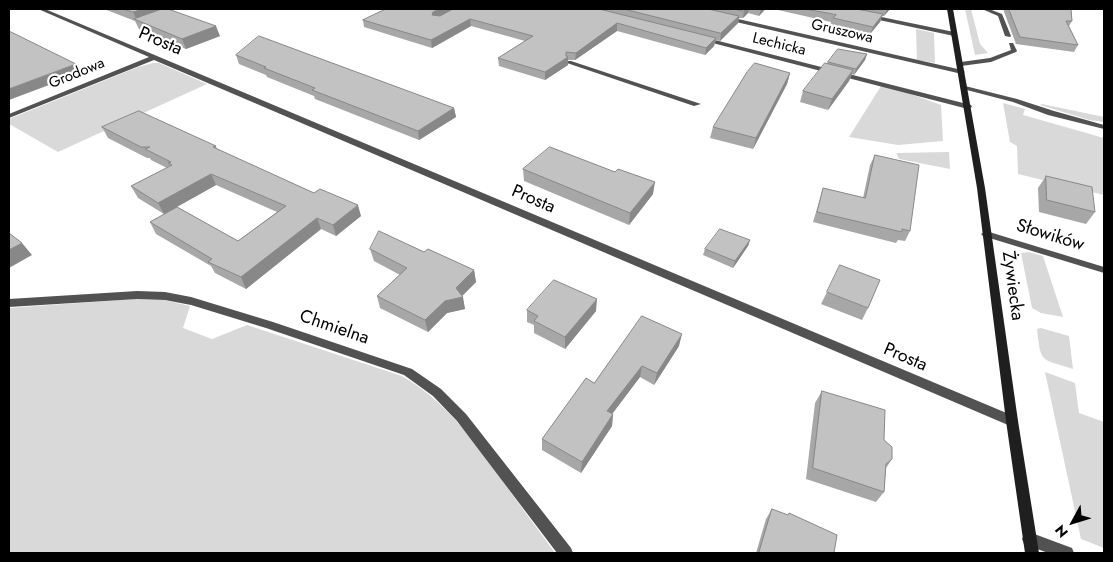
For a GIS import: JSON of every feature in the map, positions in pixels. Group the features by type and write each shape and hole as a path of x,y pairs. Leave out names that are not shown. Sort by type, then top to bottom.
{"main road":[{"name":"Żywiecka","path":"950,9 968,107 1030,546"}],"street":[{"name":"Prosta","path":"41,9 1012,421"},
{"path":"985,9 1000,15 1008,36"},
{"name":"Gruszowa","path":"716,15 961,68"},
{"path":"859,15 954,34"},
{"name":"Lechicka","path":"694,37 968,107"},
{"path":"961,68 991,60 1014,51 1011,44"},
{"name":"Grodowa","path":"9,116 155,57"},
{"path":"569,62 697,104"},
{"path":"965,88 1015,100 1059,115 1104,127"},
{"name":"Słowików","path":"986,234 1104,270"},
{"name":"Chmielna","path":"9,304 137,295 165,296 191,301 269,324 408,372 427,383 444,397 467,422 566,553"},
{"name":"Żywiecka","path":"1030,546 1067,553"}],"shaded area":[{"path":"965,9 971,9 980,44 988,53 975,55"},
{"path":"916,29 934,33 935,63 917,60"},
{"path":"159,63 207,84 58,152 11,125 9,126 9,119 138,67"},
{"path":"881,86 905,92 941,105 943,141 898,145 849,137"},
{"path":"1003,103 1025,109 1023,115 1104,138 1104,195 1018,174 1017,146 1010,142"},
{"path":"1040,105 1104,117 1104,122 1089,120"},
{"path":"949,152 950,169 899,159 896,153"},
{"path":"1028,252 1043,256 1063,317 1041,313 1032,308 1021,253"},
{"path":"134,299 164,300 190,306 183,328 212,339 247,325 402,376 431,396 455,419 555,553 9,553 9,308"},
{"path":"1041,328 1069,336 1073,369 1044,358 1040,349 1037,329"},
{"path":"1045,372 1075,383 1079,413 1104,422 1104,548 1081,539"}],"building":[{"path":"124,9 144,9 133,12"},
{"path":"162,9 168,9 216,26 182,39 134,19"},
{"path":"386,9 439,9 433,12 432,15 440,16 453,9 599,9 716,38 706,48 617,23 576,53 566,52 568,57 545,72 498,58 533,36 470,19 431,40 363,20"},
{"path":"624,9 708,9 739,16 721,33"},
{"path":"806,9 856,9 883,14 873,27 833,18 836,15"},
{"path":"1009,9 1071,9 1072,21 1066,21 1078,45 1020,37"},
{"path":"9,31 76,64 9,89"},
{"path":"259,36 454,108 418,131 312,90 315,88 236,55"},
{"path":"838,49 867,54 856,69 828,62"},
{"path":"755,63 790,73 756,138 713,127 747,72"},
{"path":"825,63 853,70 832,99 803,91"},
{"path":"139,111 314,193 320,189 358,205 333,225 317,218 241,277 208,262 212,259 150,222 177,207 238,241 286,206 211,174 158,203 131,186 172,165 168,163 171,162 145,149 150,147 141,147 102,127"},
{"path":"550,147 615,172 618,169 655,182 630,213 523,169"},
{"path":"875,155 919,165 910,231 902,229 902,232 817,212 823,188 865,198"},
{"path":"1046,176 1092,187 1095,212 1047,200"},
{"path":"720,229 750,240 735,261 705,249"},
{"path":"379,231 424,252 428,249 474,270 456,288 463,297 445,301 425,320 377,296 407,268 370,249"},
{"path":"9,233 22,243 9,250"},
{"path":"840,265 880,280 868,308 827,292"},
{"path":"554,280 597,299 565,337 534,321 538,316 527,310"},
{"path":"642,316 682,334 657,373 642,366 607,411 613,414 582,462 542,439 586,378 594,383"},
{"path":"822,391 885,410 884,440 892,447 892,459 886,464 884,492 813,468"},
{"path":"772,509 788,515 789,513 837,535 834,553 759,553"}]}
